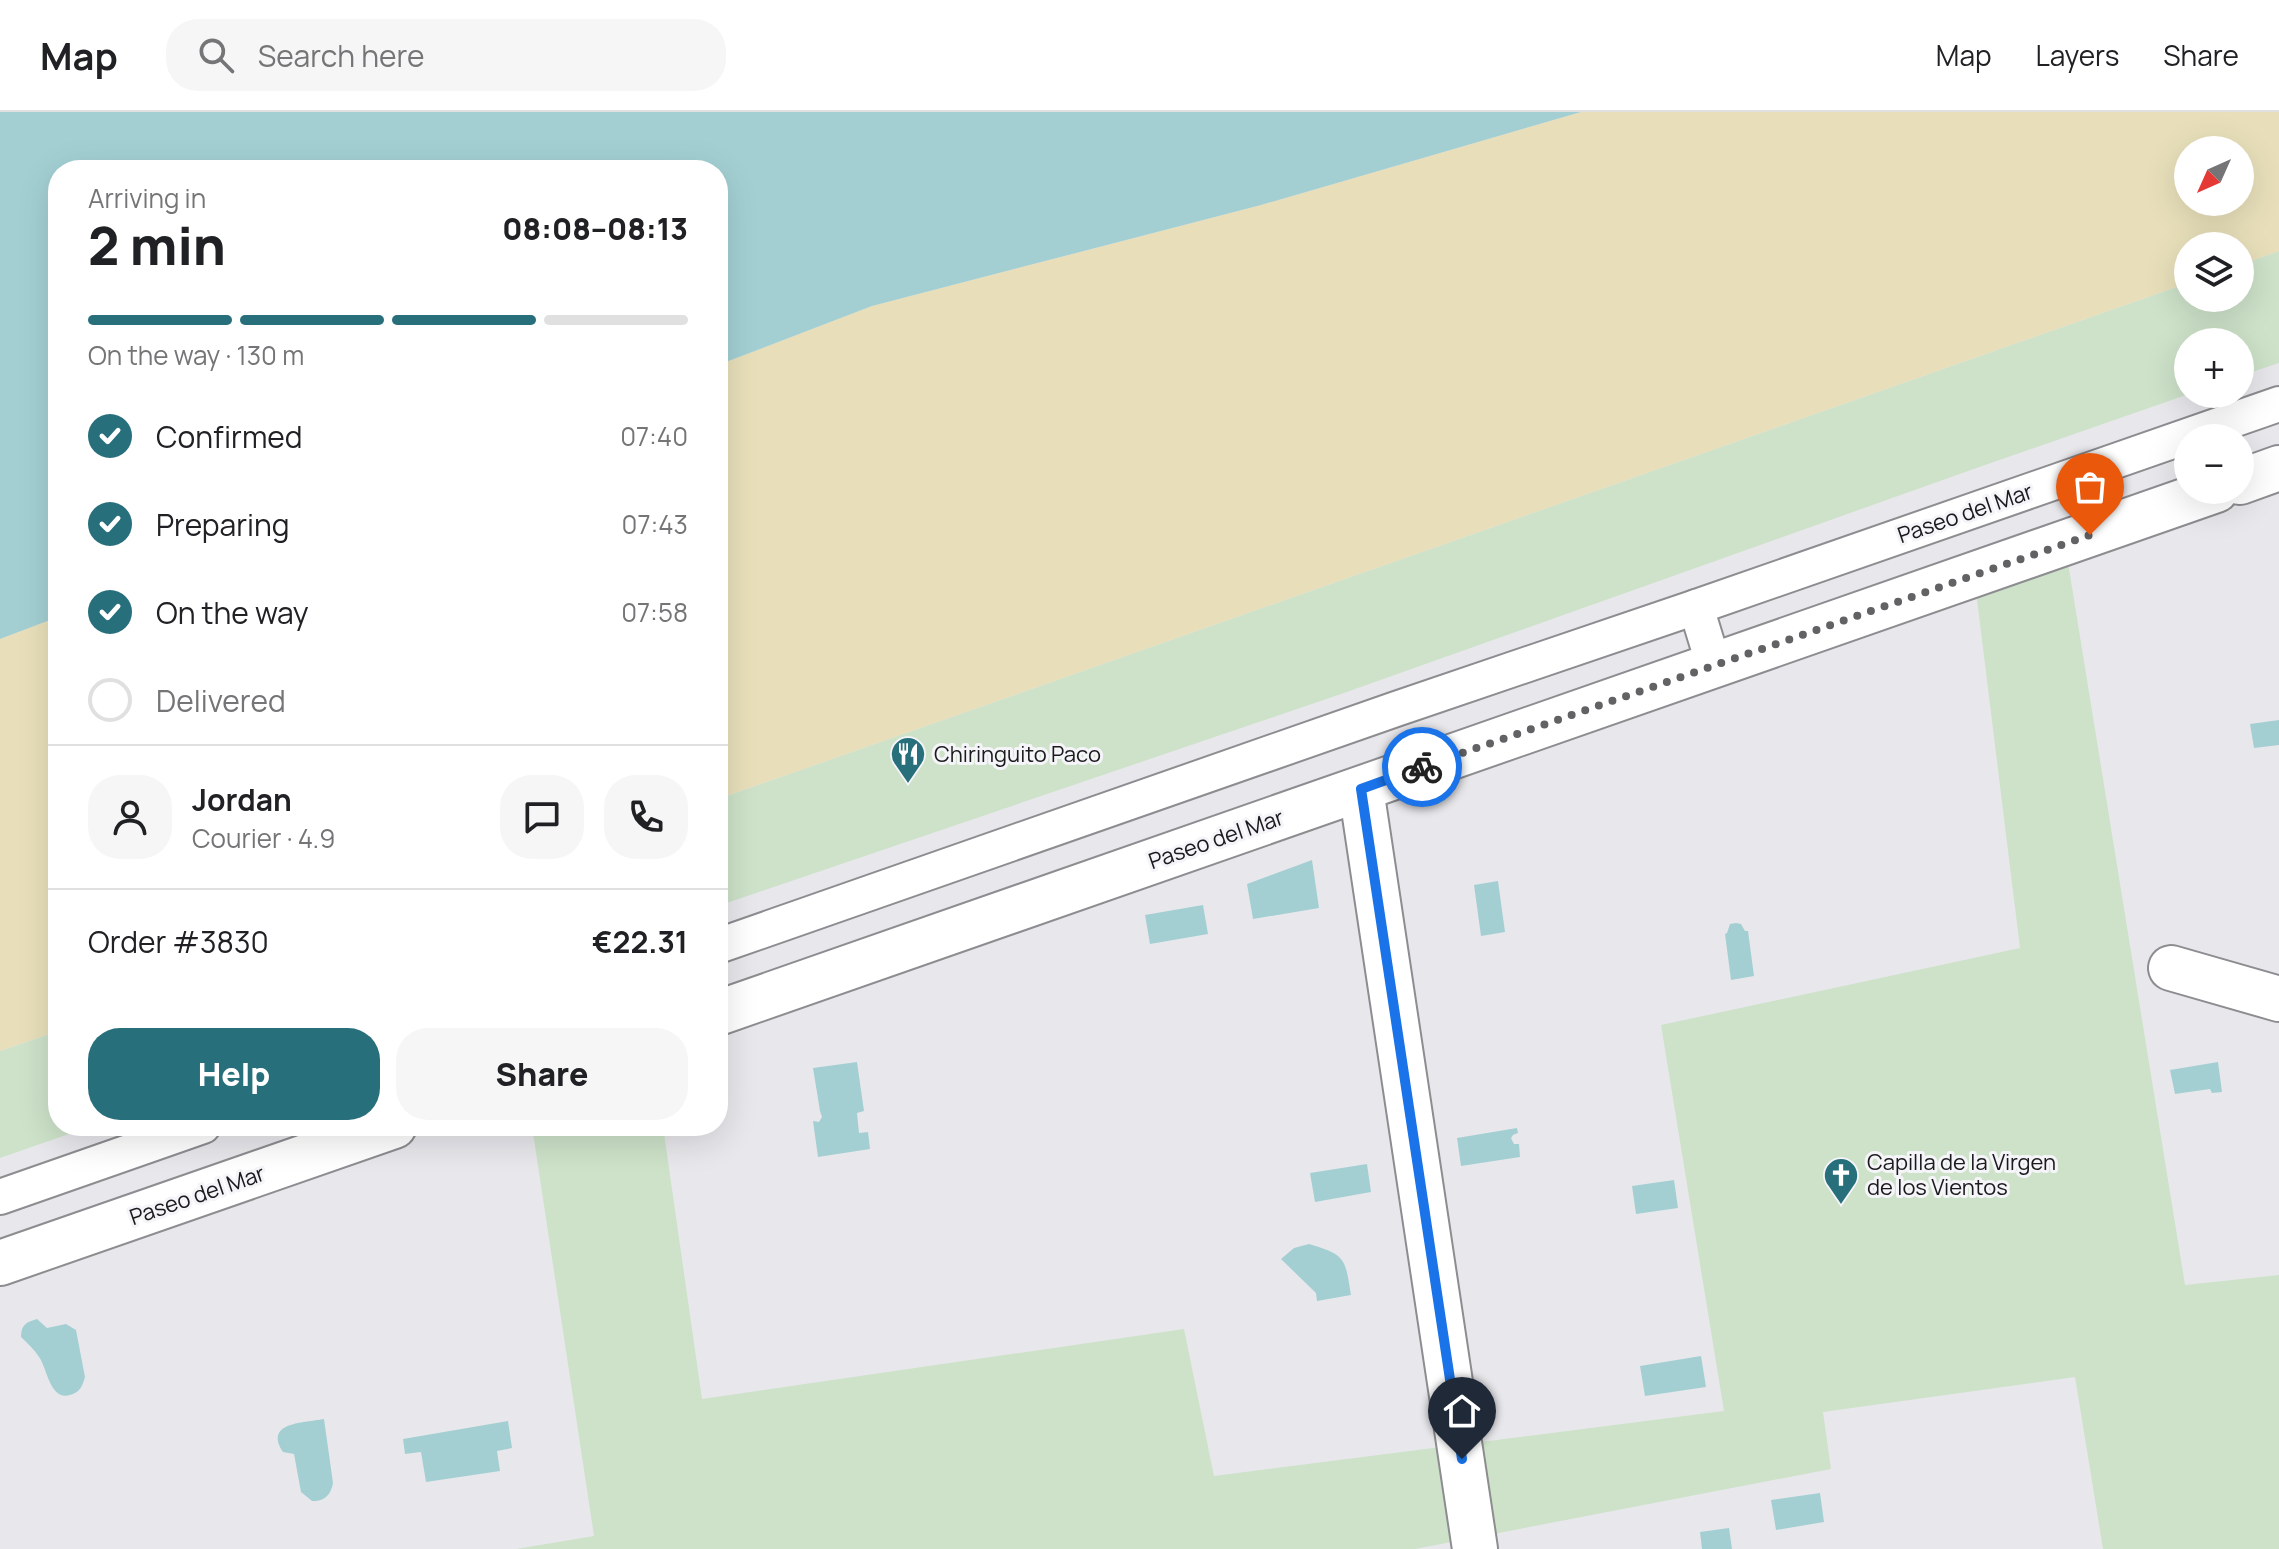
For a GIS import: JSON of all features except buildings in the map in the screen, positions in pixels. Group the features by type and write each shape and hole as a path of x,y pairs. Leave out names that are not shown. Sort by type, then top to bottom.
{"street":[{"name":"Paseo del Mar","path":"728,943 2279,404"},
{"path":"2254,477 2279,468"},
{"name":"Paseo del Mar","path":"728,1010 2176,504"},
{"path":"1696,607 1714,666"},
{"path":"1361,789 1475,1549"},
{"path":"2171,968 2279,999"},
{"path":"0,1197 174,1136"},
{"name":"Paseo del Mar","path":"0,1263 365,1136"}],"green space":[{"path":"2279,251 2279,363 2254,371 2254,328 2174,328 2174,399 1344,693 728,903 728,795 2174,288 2174,312 2254,312 2254,260"},
{"path":"2065,544 2185,1285 2279,1275 2279,1549 2103,1549 2075,1377 1823,1412 1831,1469 1415,1549 516,1549 594,1536 534,1136 664,1136 702,1399 1184,1329 1214,1476 1724,1411 1661,1025 2020,948 1974,575"},
{"path":"48,1034 48,1136 63,1136 0,1158 0,1051"}],"sand":[{"path":"1581,112 2279,112 2279,251 2254,260 2254,232 2174,232 2174,288 728,795 728,361 872,306 1261,205"},
{"path":"48,621 48,1034 0,1051 0,639"}],"water":[{"path":"0,112 1581,112 1261,205 872,306 728,361 728,160 48,160 48,621 0,639"},
{"path":"2279,720 2279,745 2254,748 2250,724"},
{"path":"1312,860 1319,908 1253,919 1247,884"},
{"path":"1498,881 1505,932 1481,936 1474,885"},
{"path":"1203,905 1208,934 1150,944 1145,915"},
{"path":"1736,923 1748,931 1754,976 1731,980 1725,934 1730,924"},
{"path":"857,1062 864,1111 857,1113 859,1133 868,1132 870,1149 818,1157 813,1121 819,1122 822,1117 813,1068"},
{"path":"2218,1062 2222,1092 2212,1093 2210,1089 2175,1094 2170,1070"},
{"path":"1517,1128 1518,1133 1511,1138 1514,1144 1519,1144 1520,1157 1461,1166 1457,1138"},
{"path":"1367,1164 1371,1192 1315,1202 1310,1173"},
{"path":"1674,1180 1678,1208 1636,1214 1632,1186"},
{"path":"1309,1244 1330,1251 1342,1260 1351,1295 1317,1301 1316,1293 1281,1259 1294,1248"},
{"path":"37,1319 47,1328 66,1324 76,1330 85,1377 75,1393 60,1395 55,1390 39,1357 21,1337 25,1325"},
{"path":"1701,1356 1706,1387 1645,1396 1640,1366"},
{"path":"324,1419 333,1483 326,1497 312,1501 301,1492 294,1454 283,1452 278,1435 288,1426"},
{"path":"508,1421 512,1448 497,1451 500,1471 426,1482 421,1452 405,1454 403,1439"},
{"path":"1820,1493 1824,1522 1776,1530 1771,1500"},
{"path":"1729,1528 1732,1549 1702,1549 1700,1532"}],"way so far":[{"path":"1422,767 2090,535"}],"place":[{"name":"Chiringuito Paco","path":"908,785"},
{"name":"Capilla de la Virgen de los Vientos","path":"1841,1206"}],"route":[{"path":"1422,767 1361,789 1462,1459"}]}
